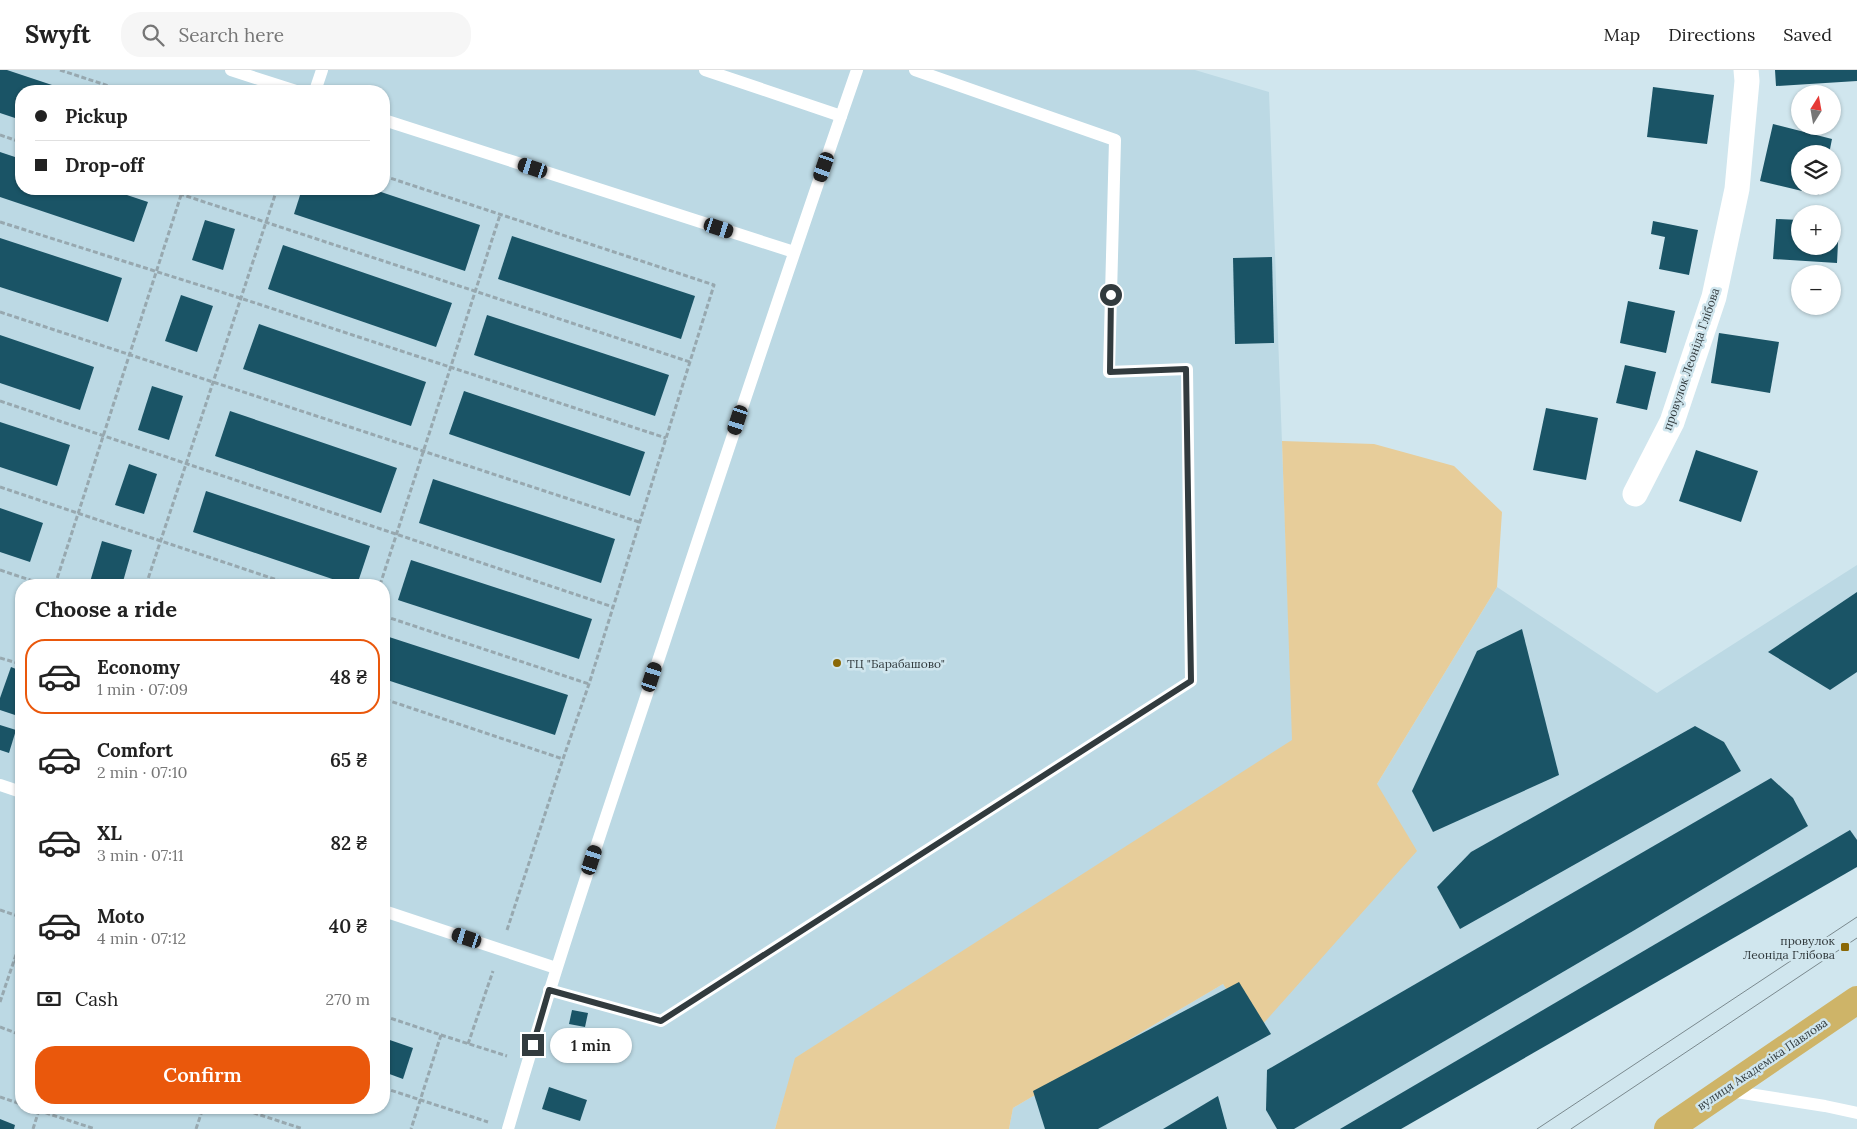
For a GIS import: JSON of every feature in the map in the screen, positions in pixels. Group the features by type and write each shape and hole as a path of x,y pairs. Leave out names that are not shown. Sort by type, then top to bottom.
{"main road":[{"name":"вулиця Академіка Павлова","path":"1668,1129 1857,1000"}],"street":[{"name":"провулок Леоніда Глібова","path":"1635,494 1672,422 1714,297 1737,189 1747,81 1746,70"}],"lane":[{"path":"231,70 277,85"},
{"path":"317,85 322,70"},
{"path":"705,70 841,116"},
{"path":"508,1129 556,968 794,252 857,70"},
{"path":"549,990 661,1021 1191,681 1186,369 1110,372 1115,140 916,70"},
{"path":"390,122 794,252"},
{"path":"0,785 15,790"},
{"path":"390,913 556,968"},
{"path":"1725,1090 1857,1113"}],"path":[{"path":"60,70 106,85"},
{"path":"0,135 15,140"},
{"path":"390,178 714,285 613,607 468,1044"},
{"path":"57,579 181,195"},
{"path":"184,195 690,362"},
{"path":"148,579 275,195"},
{"path":"382,579 500,215"},
{"path":"0,222 240,298 666,438"},
{"path":"0,312 640,522"},
{"path":"0,401 613,607"},
{"path":"0,487 274,579"},
{"path":"0,570 27,579"},
{"path":"390,618 588,684"},
{"path":"0,658 15,662"},
{"path":"390,701 563,759"},
{"path":"0,910 15,915"},
{"path":"0,1002 15,958"},
{"path":"390,1018 527,1063"},
{"path":"0,1028 15,1033"},
{"path":"411,1129 441,1035"},
{"path":"390,1090 508,1129"},
{"path":"0,1097 15,1102"},
{"path":"32,1129 38,1114"},
{"path":"51,1114 95,1129"},
{"path":"196,1129 201,1114"},
{"path":"257,1114 303,1129"}],"shaded area":[{"name":"ТЦ \"Барабашово\"","path":"0,70 1195,70 1269,92 1293,740 796,1058 775,1129 0,1129"},
{"path":"1282,441 1374,444 1454,466 1502,512 1497,587 1377,784 1417,851 1254,1034 1223,984 1013,1108 1009,1129 775,1129 795,1058 1292,740"},
{"path":"1857,565 1857,856 1395,1129 1009,1129 1013,1108 1223,984 1254,1033 1377,784 1497,587 1657,693"}],"building":[{"path":"0,70 7,70 52,85 15,85 15,118 0,113"},
{"path":"1775,70 1857,70 1857,81 1776,86"},
{"path":"1653,87 1714,95 1707,144 1647,137"},
{"path":"1773,124 1791,129 1791,135 1816,135 1832,139 1831,145 1791,145 1791,188 1760,181"},
{"path":"0,152 15,157 15,195 127,195 148,202 134,242 0,197"},
{"path":"300,195 390,195 480,225 465,271 294,214"},
{"path":"1776,219 1791,220 1791,255 1837,255 1837,263 1773,259"},
{"path":"205,220 235,229 223,270 192,260"},
{"path":"1653,221 1698,230 1689,275 1659,269 1665,237 1651,234"},
{"path":"512,236 695,296 681,339 498,279"},
{"path":"0,238 122,278 108,322 0,287"},
{"path":"283,245 452,303 436,347 268,289"},
{"path":"1272,257 1274,343 1235,344 1233,258"},
{"path":"181,295 213,306 197,352 165,341"},
{"path":"1628,301 1675,311 1666,353 1620,343"},
{"path":"487,315 669,375 655,416 474,355"},
{"path":"259,324 426,382 411,426 243,369"},
{"path":"1719,333 1779,342 1770,393 1711,383"},
{"path":"0,335 94,367 80,410 0,383"},
{"path":"1625,365 1656,372 1647,410 1616,403"},
{"path":"152,386 183,396 169,440 138,430"},
{"path":"464,391 645,452 630,496 449,434"},
{"path":"1546,408 1598,418 1586,480 1533,470"},
{"path":"230,411 397,468 381,513 215,456"},
{"path":"0,422 70,445 57,486 0,467"},
{"path":"1696,450 1758,471 1741,522 1679,501"},
{"path":"129,464 157,474 144,514 115,505"},
{"path":"433,479 615,539 601,583 419,523"},
{"path":"206,491 370,546 359,579 332,579 193,532"},
{"path":"0,508 43,523 30,562 0,552"},
{"path":"102,541 132,550 124,579 91,579"},
{"path":"411,560 592,619 579,659 398,600"},
{"path":"1857,592 1857,672 1830,690 1768,652"},
{"path":"1522,629 1559,775 1433,832 1412,791 1477,651"},
{"path":"390,637 568,695 555,735 390,681"},
{"path":"11,667 15,669 15,715 0,710 0,698"},
{"path":"0,725 15,730 9,753 0,750"},
{"path":"1695,726 1724,742 1741,771 1460,929 1437,887 1471,852"},
{"path":"1771,778 1793,798 1808,826 1633,931 1294,1129 1277,1129 1266,1110 1267,1070"},
{"path":"1850,830 1857,840 1857,867 1401,1129 1340,1129"},
{"path":"1239,982 1271,1034 1098,1129 1045,1129 1033,1091"},
{"path":"572,1010 588,1013 585,1027 569,1024"},
{"path":"390,1040 413,1048 403,1079 390,1074"},
{"path":"549,1087 587,1100 580,1121 542,1109"},
{"path":"1218,1096 1227,1129 1163,1129"},
{"path":"0,1119 15,1125 14,1129 0,1129"}],"tram line":[{"path":"1537,1129 1857,917"},
{"path":"1571,1129 1857,938"}],"place":[{"name":"ТЦ \"Барабашово\"","path":"837,663"},
{"name":"провулок Леоніда Глібова","path":"1845,947"}],"route":[{"path":"533,1045 549,990 661,1021 1191,681 1186,369 1110,372 1111,295"}]}
